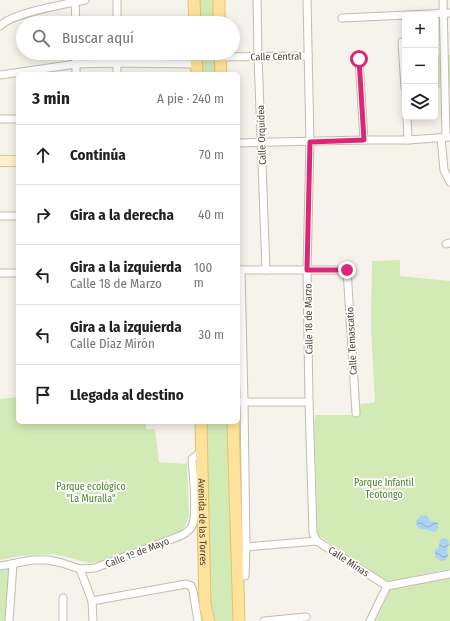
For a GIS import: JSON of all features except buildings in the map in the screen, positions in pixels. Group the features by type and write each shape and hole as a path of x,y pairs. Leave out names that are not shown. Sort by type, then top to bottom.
{"main road":[{"path":"194,0 195,16"},
{"path":"219,0 220,16"},
{"path":"220,60 221,72"},
{"name":"Avenida de las Torres","path":"201,424 205,605 209,621"},
{"path":"233,424 239,621"}],"street":[{"path":"0,26 5,21 16,16 75,1 86,0"},
{"path":"117,0 117,16"},
{"name":"Calle Orquídea","path":"257,0 266,270"},
{"name":"Calle 18 de Marzo","path":"307,0 310,142 307,270 308,402 313,533 317,541"},
{"path":"443,0 447,13 444,38 444,170 450,182"},
{"path":"75,1 76,16"},
{"path":"342,18 447,13"},
{"path":"402,48 405,84"},
{"name":"Calle Central","path":"240,56 308,56"},
{"path":"359,59 364,140"},
{"path":"76,60 76,72"},
{"path":"117,63 117,72"},
{"path":"21,72 76,64 196,64"},
{"path":"0,75 16,73"},
{"path":"0,119 16,119"},
{"path":"407,120 408,140"},
{"path":"240,143 408,140 445,137"},
{"path":"0,161 16,161"},
{"path":"0,216 16,216"},
{"path":"240,270 307,270"},
{"name":"Calle Temascatio","path":"307,270 347,270 356,413"},
{"path":"0,273 16,273"},
{"path":"240,336 246,548 245,576"},
{"path":"241,402 308,402"},
{"name":"Calle 1º de Mayo","path":"0,566 32,560 48,560 80,569 95,568 180,536 189,530 193,524 192,459 202,451"},
{"name":"Calle Minas","path":"246,548 317,541 387,586"},
{"path":"9,621 13,564"},
{"path":"80,569 92,601 93,621"},
{"path":"370,621 387,586 450,574"},
{"path":"92,601 186,584 191,586 193,591 198,621"},
{"path":"62,621 63,598"},
{"path":"264,621 306,617"}],"green space":[{"path":"197,0 217,0 218,16 197,16"},
{"path":"438,55 440,55 440,88 438,88"},
{"path":"447,55 450,55 450,88 446,88"},
{"path":"198,60 219,60 219,72 198,72"},
{"name":"Parque Infantil Teotongo","path":"400,260 400,276 450,281 450,569 387,582 318,535 314,420 315,415 355,415 355,405 375,402 371,329 372,261"},
{"name":"Parque ecológico \"La Muralla\"","path":"16,397 16,424 146,424 146,429 155,429 159,462 187,464 189,516 185,526 180,531 107,560 90,563 54,554 20,556 0,560 0,399"},
{"path":"206,424 228,424 233,621 212,621 209,606"},
{"path":"10,569 5,621 0,621 0,570"},
{"path":"450,577 450,621 376,621 390,589"}],"water":[{"path":"421,515 426,516 431,521 438,523 438,528 435,532 420,529 417,526 416,521"},
{"path":"445,538 449,541 447,549 448,556 446,560 441,561 435,557 435,551 439,546 440,539"}],"route":[{"path":"347,270 307,270 310,142 364,140 359,59"}]}
